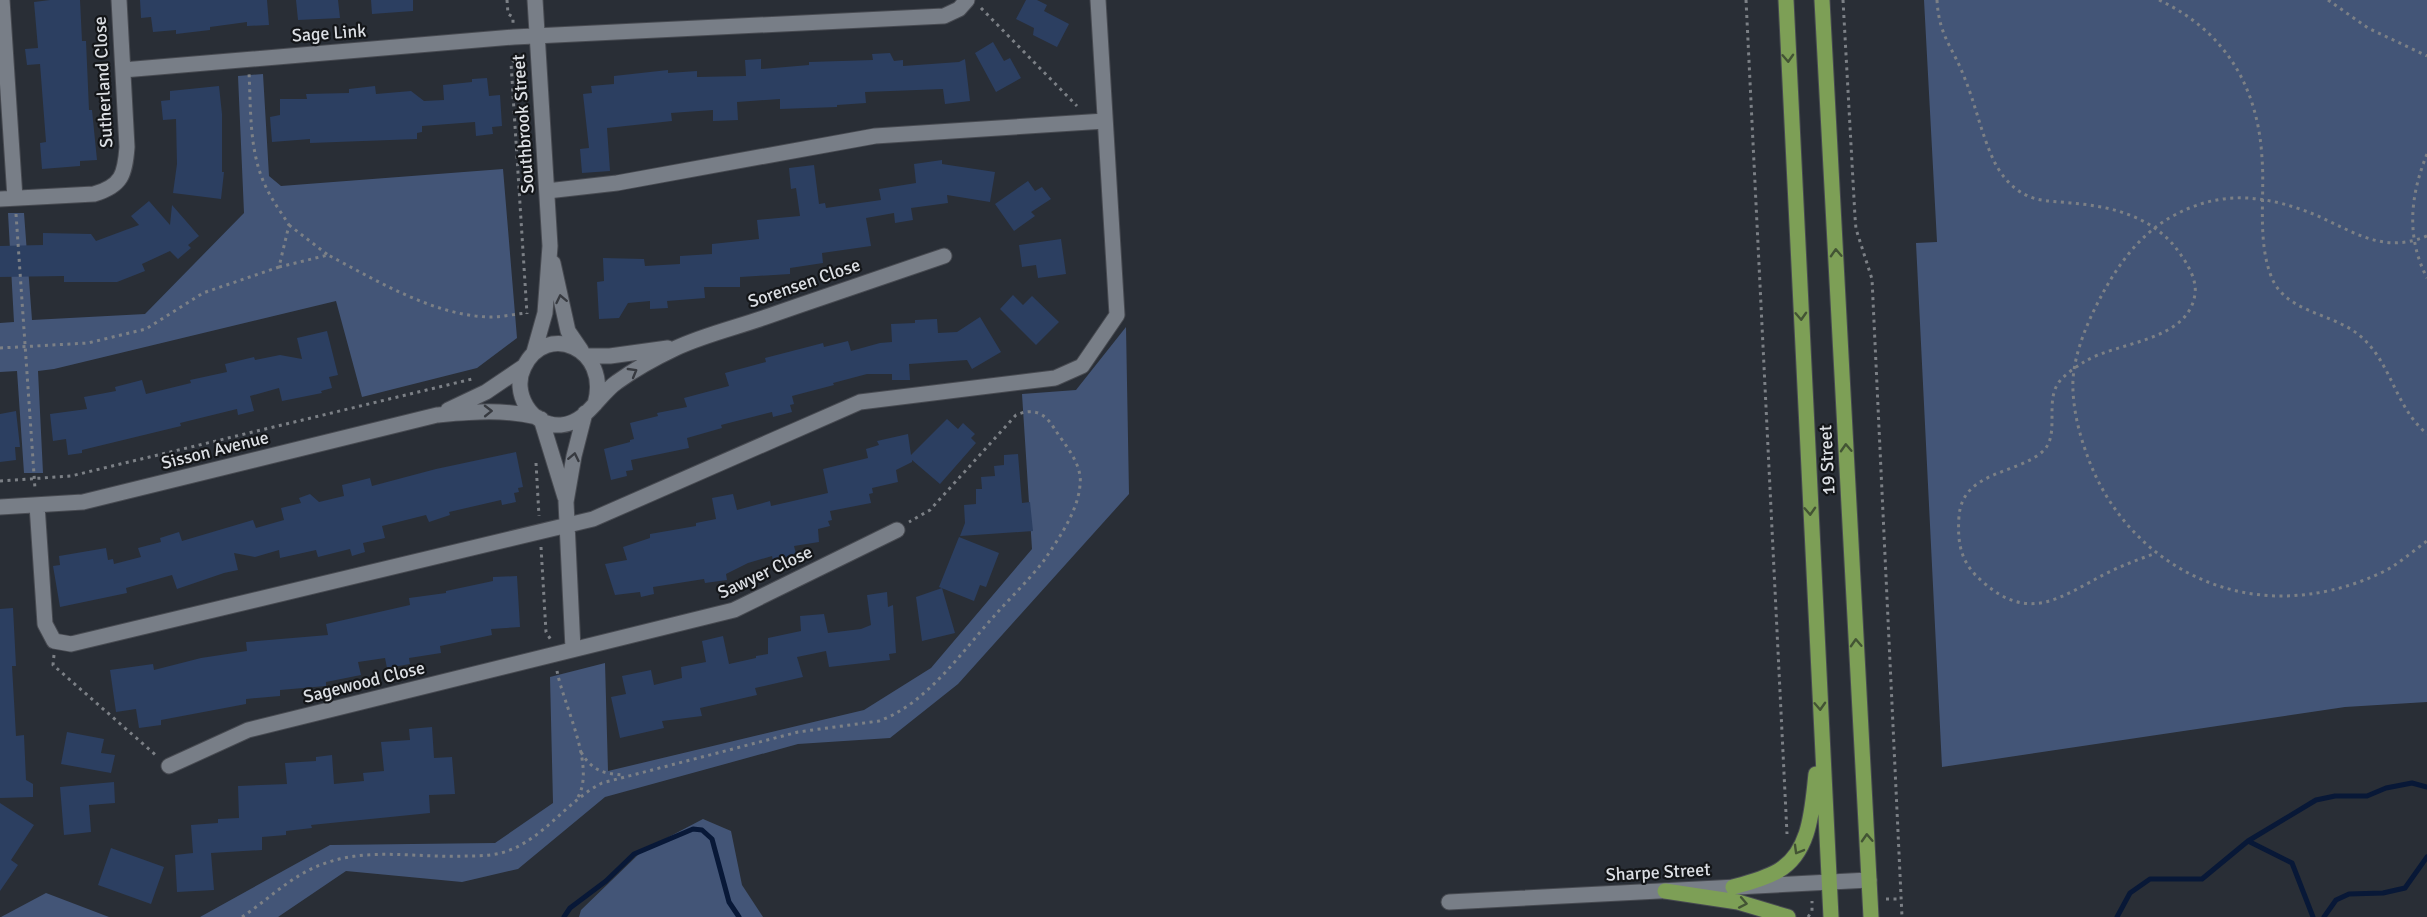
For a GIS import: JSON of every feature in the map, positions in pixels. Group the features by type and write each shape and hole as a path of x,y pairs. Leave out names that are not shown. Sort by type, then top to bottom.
{"main road":[{"name":"19 Street","path":"1786,0 1831,917"},
{"name":"19 Street","path":"1822,0 1871,917"},
{"path":"1733,887 1780,870 1798,853 1810,817 1821,732"},
{"path":"1665,891 1738,902 1788,917"}],"street":[{"path":"2,0 7,198"},
{"name":"Sutherland Close","path":"7,198 94,194 109,189 119,181 126,166 127,147 119,0"},
{"name":"Southbrook Street","path":"534,352 545,313 550,246 535,0"},
{"path":"37,505 45,624 54,641 71,644 593,519 860,402 1055,378 1082,366 1116,315 1099,122 1098,0"},
{"name":"Sage Link","path":"123,69 537,36 944,16 973,3"},
{"path":"547,191 617,183 875,136 1099,122"},
{"name":"Southbrook Street","path":"550,246 568,331 584,353"},
{"name":"Sorensen Close","path":"590,408 616,382 677,347 944,256"},
{"path":"573,649 566,502 574,456 590,408 598,392 598,376 584,353 557,344 545,345 534,352 523,368 520,382 523,401 528,409 540,418 560,425 580,418 590,408"},
{"name":"Sorensen Close","path":"584,353 610,356 677,347"},
{"name":"Sisson Avenue","path":"437,415 486,392 523,368"},
{"name":"Sisson Avenue","path":"0,507 83,502 437,415 490,410 519,412 540,418"},
{"path":"540,418 566,502"},
{"name":"Sawyer Close","path":"573,649 734,610 897,530"},
{"name":"Sagewood Close","path":"169,766 248,730 573,649"},
{"name":"Sharpe Street","path":"1449,902 1869,880"}],"path":[{"path":"507,0 508,14 513,17"},
{"path":"1746,0 1788,845"},
{"path":"1843,0 1856,228 1872,279 1902,917"},
{"path":"1937,0 1943,36 1964,77 1996,165 2013,187 2023,194 2043,201 2103,206 2139,219 2177,249 2186,262 2195,287 2190,309 2184,319 2171,328 2098,355 2074,369 2058,384 2054,391 2050,440 2047,447 2025,462 1977,483 1963,501 1960,509 1959,550 1965,563 1985,585 2011,601 2036,604 2079,591 2105,574 2156,553"},
{"path":"2159,0 2194,20 2213,38 2233,61 2248,88 2257,115 2262,158 2266,251 2271,275 2277,288 2285,298 2293,303 2340,322 2370,345 2386,369 2403,407 2414,423 2427,434"},
{"path":"2328,0 2368,28 2427,56"},
{"path":"973,3 1099,122"},
{"path":"516,57 511,63 526,319"},
{"path":"249,58 252,125 260,171 271,197 289,225 328,255 438,308 489,317 527,313"},
{"path":"2427,154 2413,198 2414,240 2427,278"},
{"path":"2427,236 2414,240 2381,243 2341,228 2301,209 2263,199 2228,197 2192,206 2153,228 2119,266 2098,302 2078,354 2074,369 2073,391 2075,416 2089,462 2106,498 2119,517 2156,553 2205,582 2249,594 2279,596 2311,594 2363,579 2391,567 2427,541"},
{"path":"7,198 25,347 37,505"},
{"path":"279,267 289,225"},
{"path":"0,348 88,343 146,329 202,293 279,267 328,255"},
{"path":"0,482 79,474 482,377"},
{"path":"242,917 299,875 334,860 378,855 452,856 500,853 528,840 577,799 602,783 798,732 879,721 891,717 928,690 1044,560 1067,522 1078,498 1081,483 1079,467 1042,414 1027,410 1016,415 930,510 897,530"},
{"path":"54,641 53,665 169,766"},
{"path":"557,671 580,750 583,783 577,799"},
{"path":"580,750 588,764 598,771 628,775"},
{"path":"1808,917 1812,911 1812,897"},
{"path":"1883,899 1901,899"}],"shaded area":[{"path":"1924,0 2427,0 2427,702 2345,707 1942,767 1916,243 1937,242"},
{"path":"263,74 269,176 281,186 503,169 517,338 477,368 362,397 336,301 38,371 43,473 24,473 17,371 0,372 0,323 14,322 8,213 24,213 32,320 145,314 244,213 238,76"},
{"path":"1126,327 1129,494 958,684 890,738 798,744 605,797 518,869 462,882 346,871 278,917 200,917 330,845 495,843 553,803 550,677 605,663 608,771 864,710 931,668 1032,549 1022,394 1076,390"},
{"path":"703,819 731,831 742,885 763,917 579,917 581,910 642,851"},
{"path":"46,893 109,917 1,917"}],"building":[{"path":"80,0 82,41 86,41 89,110 92,110 97,160 80,161 80,166 42,169 40,143 46,142 40,64 27,65 25,49 38,48 34,2"},
{"path":"140,0 267,0 269,25 247,26 247,22 176,34 176,30 153,32 151,17 141,18"},
{"path":"296,0 338,0 340,18 298,20"},
{"path":"371,0 413,0 413,11 372,14"},
{"path":"1026,0 1037,0 1047,5 1044,11 1069,24 1057,47 1033,35 1034,28 1016,19"},
{"path":"993,42 1004,61 1010,58 1021,78 996,92 975,53"},
{"path":"890,53 894,61 903,60 903,66 959,62 965,59 970,101 945,104 943,89 865,92 866,103 837,105 837,107 780,109 780,99 737,102 738,120 713,121 713,110 671,113 672,121 607,128 610,171 582,173 580,149 589,148 583,94 592,93 591,86 614,84 614,76 668,70 668,73 697,71 697,77 746,76 745,60 761,59 761,69 809,65 809,62 873,60 872,54"},
{"path":"487,78 489,96 500,95 502,126 492,127 493,134 476,136 475,122 422,126 422,132 417,133 417,139 310,143 310,139 272,142 270,117 280,115 280,99 307,99 306,94 349,93 349,89 375,86 376,94 411,91 424,101 444,100 443,85"},
{"path":"219,86 222,114 222,172 224,172 221,199 173,193 177,164 176,119 163,120 161,101 170,100 170,91"},
{"path":"942,160 942,164 995,172 990,202 947,195 948,203 911,208 913,220 895,223 894,213 866,218 871,246 822,253 823,263 790,268 790,274 740,277 740,287 704,287 705,298 667,301 668,308 650,309 650,301 628,303 619,318 599,319 597,282 604,281 603,258 644,259 645,266 680,264 680,256 712,254 712,244 759,239 757,220 800,216 796,188 791,189 789,168 814,165 819,204 825,203 826,208 881,200 879,189 916,183 914,164"},
{"path":"1028,181 1035,191 1042,187 1051,199 1031,212 1035,216 1014,231 995,204"},
{"path":"149,201 170,225 172,205 199,236 188,245 191,248 178,259 170,251 142,264 145,271 117,282 64,282 64,276 0,277 0,246 43,245 43,233 91,234 96,241 139,225 131,216"},
{"path":"1061,239 1066,274 1038,278 1036,265 1022,267 1019,245"},
{"path":"1013,295 1023,305 1032,296 1059,322 1036,345 1000,309"},
{"path":"980,317 1001,352 972,369 967,360 909,364 910,380 892,380 892,374 867,374 833,383 834,385 792,396 794,404 790,405 792,412 773,417 772,412 721,425 722,428 687,438 689,448 631,460 633,470 626,471 627,476 611,480 604,449 634,439 630,423 658,416 657,413 687,407 684,398 729,386 725,373 766,362 765,358 823,343 824,347 848,341 851,351 892,342 891,324 937,319 938,333 957,332"},
{"path":"327,331 338,375 329,377 332,388 321,391 322,393 282,401 279,388 250,396 254,411 238,415 237,409 180,423 181,426 82,450 82,453 68,455 66,439 53,441 50,414 87,409 84,397 116,391 115,387 142,380 146,394 191,383 190,380 227,372 225,364 254,357 255,360 280,355 302,359 297,338"},
{"path":"16,411 20,447 15,447 16,460 0,462 0,414"},
{"path":"947,419 958,429 963,423 975,434 971,438 976,443 940,484 912,460 896,470 898,482 872,488 873,493 869,494 871,503 830,511 832,520 828,521 830,526 818,529 819,542 794,546 796,554 773,561 772,556 748,563 726,574 727,580 705,583 704,579 653,587 654,594 641,597 640,592 615,595 605,564 627,560 623,547 650,538 650,534 696,526 696,523 716,519 712,498 733,494 737,510 770,501 771,506 828,493 823,469 868,458 866,449 879,445 877,441 908,434 911,455"},
{"path":"516,452 523,487 518,488 519,492 514,493 516,502 502,505 501,500 449,512 450,515 429,522 426,515 382,526 385,538 363,543 365,552 352,556 350,549 318,557 316,550 280,558 279,550 255,557 234,553 238,570 177,589 172,575 126,588 127,593 60,607 53,566 60,565 59,556 106,548 108,560 113,559 114,564 141,557 138,548 161,542 160,538 179,532 182,541 253,520 256,528 284,520 281,508 301,503 299,498 310,494 319,502 344,496 342,485 370,478 372,486 436,469"},
{"path":"1018,454 1022,503 1030,502 1033,531 960,536 965,523 964,505 976,504 976,489 982,489 981,477 995,476 994,466 1004,465 1004,455"},
{"path":"959,537 999,553 986,587 980,585 974,601 939,587"},
{"path":"517,576 520,627 491,629 492,635 440,646 441,653 409,658 410,664 387,668 385,658 358,662 361,675 326,682 326,686 280,690 280,696 246,699 246,704 161,720 161,725 139,728 136,709 116,712 110,670 153,664 154,670 201,658 247,651 246,642 328,635 326,624 410,605 409,598 446,593 446,591 493,581 493,577"},
{"path":"942,588 955,633 922,641 916,597"},
{"path":"887,592 888,607 893,605 896,653 889,654 890,660 829,667 826,651 797,657 803,677 755,688 757,695 700,708 702,716 662,721 664,728 620,738 611,697 626,694 622,676 651,670 654,685 682,678 681,667 706,662 702,641 723,636 729,664 768,654 768,638 801,631 800,616 824,614 828,633 861,629 871,625 867,595"},
{"path":"13,608 16,666 12,666 16,736 24,735 26,780 33,784 33,797 0,798 0,609"},
{"path":"432,727 434,758 452,757 455,794 429,795 430,813 311,825 312,828 286,831 286,835 262,837 262,850 211,853 214,890 177,892 175,855 193,853 191,825 218,823 218,819 239,818 238,786 287,784 285,763 316,761 316,757 332,755 334,784 364,781 363,773 384,771 381,742 410,740 409,729"},
{"path":"67,732 104,739 101,753 115,755 111,773 61,764"},
{"path":"114,782 115,803 89,805 91,832 64,835 60,787"},
{"path":"0,803 34,825 11,860 18,865 0,891"},
{"path":"111,848 164,867 151,904 98,885"}],"waterway":[{"path":"2117,917 2130,893 2150,879 2202,879 2248,841 2316,800 2335,796 2367,796 2386,788 2412,783 2427,787"},
{"path":"564,917 570,908 606,881 634,854 693,829 702,830 712,839 729,902 739,917"},
{"path":"2248,841 2292,863 2313,917"},
{"path":"2324,917 2336,900 2349,894 2383,893 2405,888 2427,857"}]}
